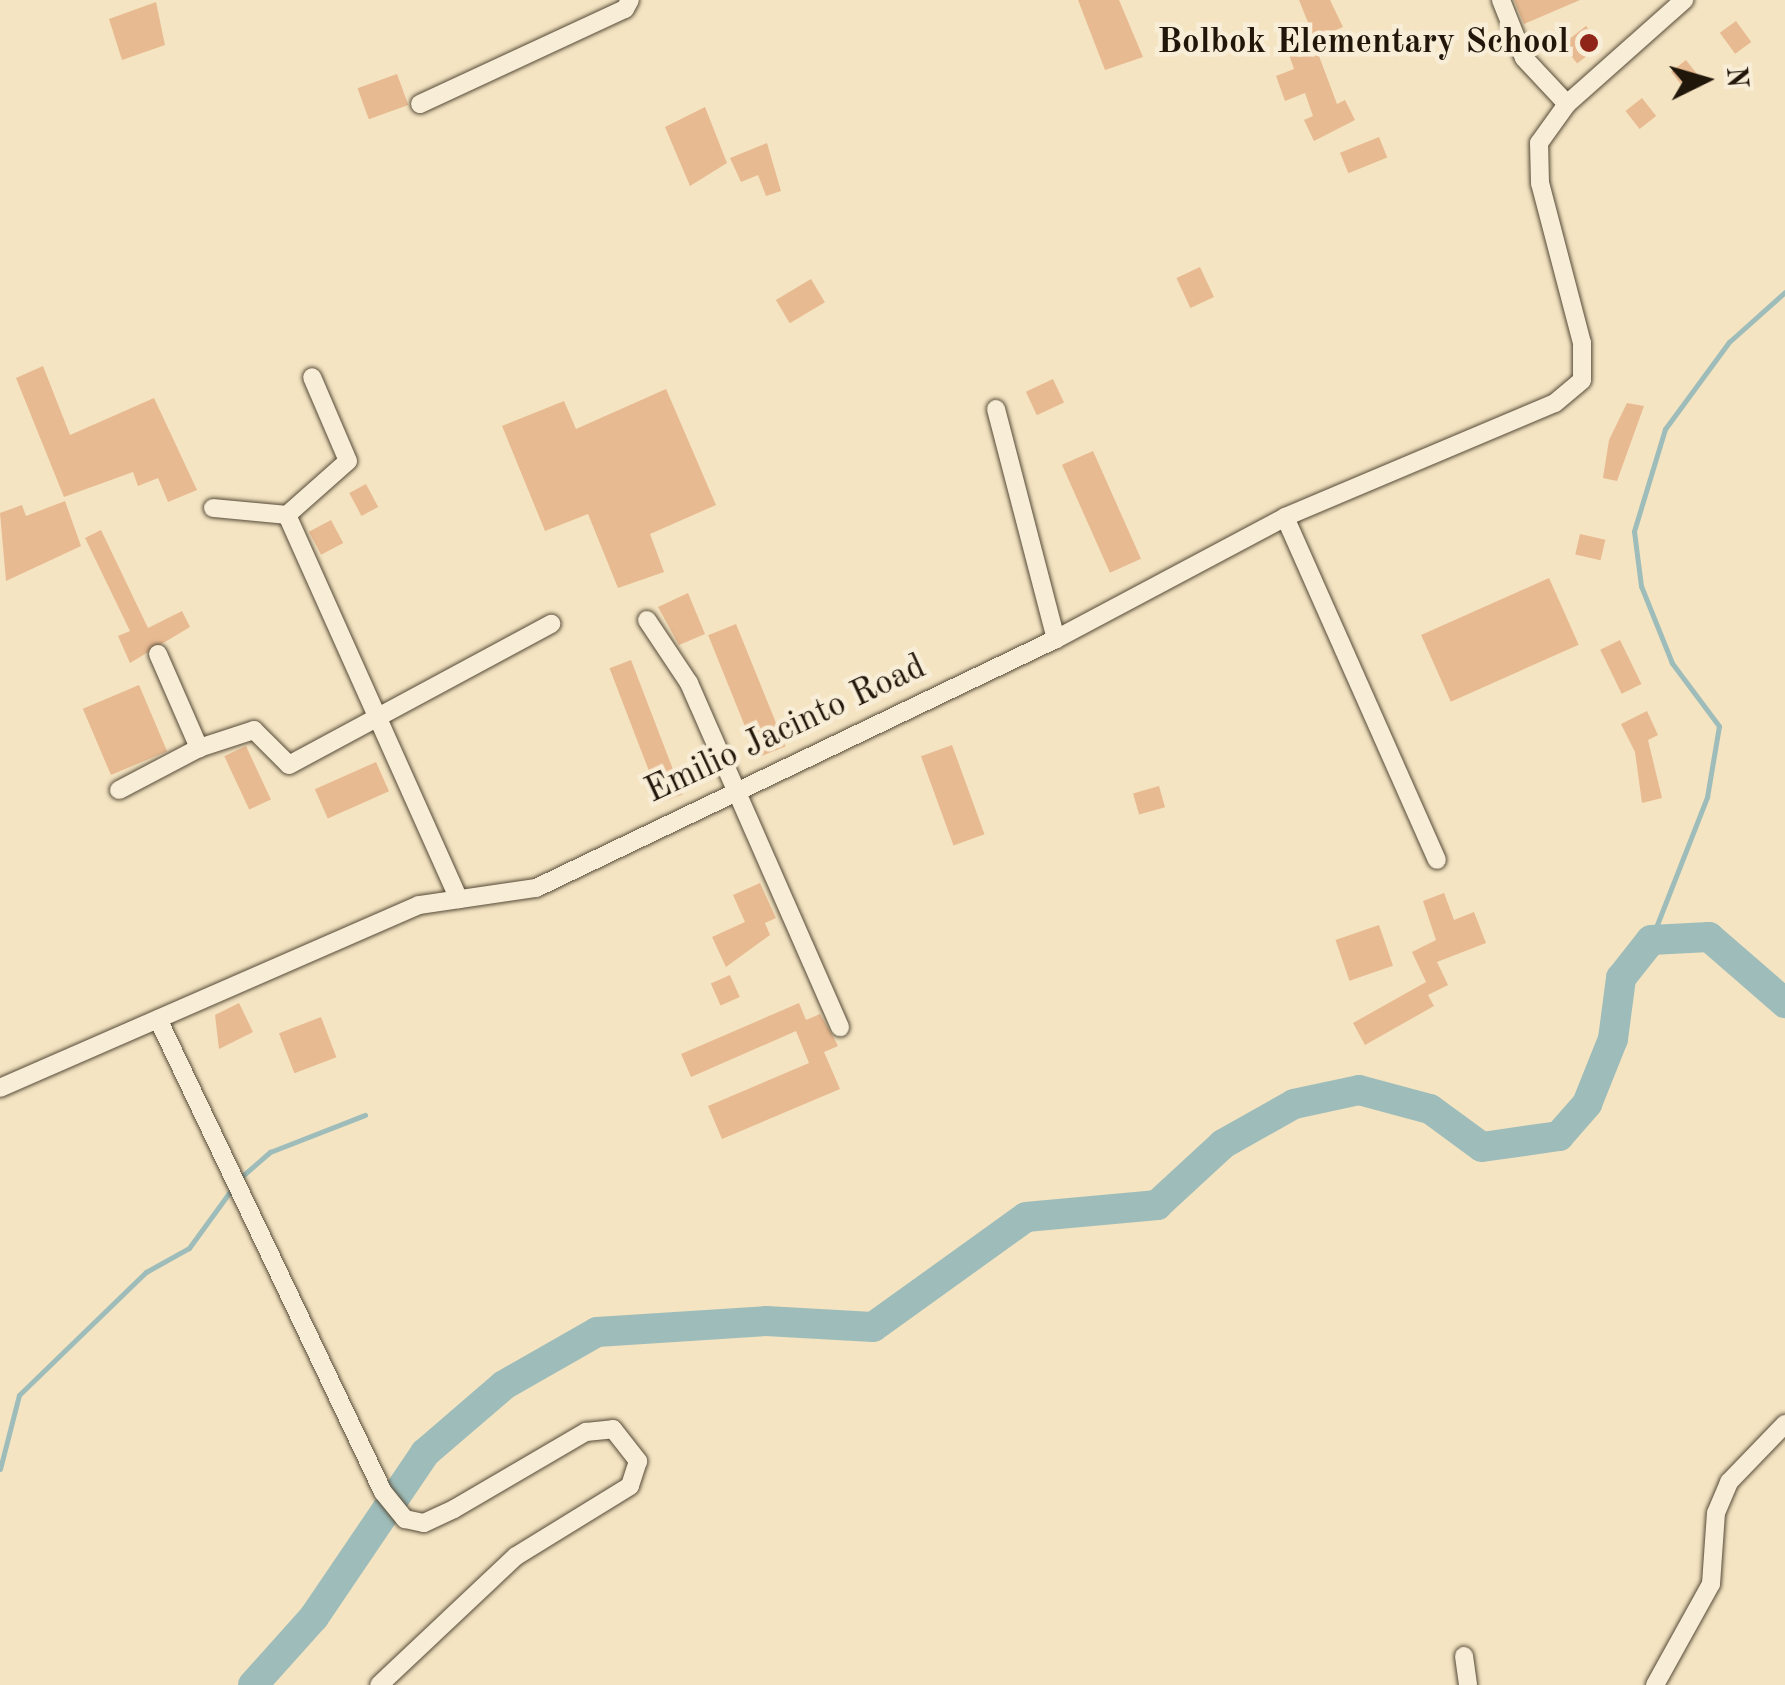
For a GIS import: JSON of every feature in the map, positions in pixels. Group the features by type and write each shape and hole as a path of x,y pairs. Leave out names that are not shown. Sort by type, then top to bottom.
{"street":[{"path":"420,104 625,9 630,0"},
{"path":"1501,0 1524,58 1568,104 1684,0"},
{"name":"Emilio Jacinto Road","path":"0,1088 420,905 507,898 536,888 1056,639 1285,517 1554,403 1582,380 1582,343 1540,183 1539,143 1568,104"},
{"path":"213,508 287,515 348,462 312,377"},
{"path":"996,409 1056,639"},
{"path":"287,515 348,636 377,724 459,899"},
{"path":"1285,517 1436,860"},
{"path":"647,620 690,683 731,792 840,1027"},
{"path":"119,790 243,728 268,738 289,766 303,764 551,624"},
{"path":"158,654 199,748"},
{"path":"158,1018 383,1492 395,1509 424,1523 586,1432 613,1429 638,1461 630,1486 516,1556 380,1685"},
{"path":"1654,1685 1711,1584 1716,1513 1730,1482 1785,1424"},
{"path":"1464,1656 1468,1685"}],"building":[{"path":"1078,0 1119,0 1143,57 1105,70"},
{"path":"1299,0 1330,0 1343,27 1313,40 1337,104 1345,100 1355,120 1314,141 1304,120 1313,116 1305,93 1285,101 1276,76 1294,69 1282,35 1309,25"},
{"path":"1514,0 1580,0 1524,24"},
{"path":"156,2 165,45 122,60 109,19"},
{"path":"1736,21 1751,42 1735,54 1720,33"},
{"path":"1586,26 1601,45 1577,63 1562,44"},
{"path":"1686,60 1700,78 1685,90 1671,72"},
{"path":"397,74 408,105 369,119 358,88"},
{"path":"1642,98 1656,116 1640,129 1625,111"},
{"path":"705,107 727,163 690,186 665,127"},
{"path":"1379,137 1387,157 1348,173 1340,153"},
{"path":"767,143 781,191 766,196 758,175 741,182 730,158"},
{"path":"1200,267 1214,297 1190,308 1176,278"},
{"path":"811,279 825,302 790,323 776,300"},
{"path":"43,366 70,435 154,398 197,490 168,502 158,478 138,486 133,472 64,497 16,378"},
{"path":"1053,379 1064,403 1037,415 1026,392"},
{"path":"666,389 716,505 650,534 664,572 618,588 588,514 545,531 502,426 564,401 576,429"},
{"path":"1627,403 1644,406 1617,481 1603,478 1609,440"},
{"path":"1093,451 1141,559 1110,573 1062,465"},
{"path":"366,484 378,507 361,516 349,493"},
{"path":"65,501 81,546 6,581 0,513 22,505 26,516"},
{"path":"331,520 343,543 321,555 309,532"},
{"path":"101,530 148,628 182,611 190,627 130,663 118,636 130,631 85,538"},
{"path":"1580,534 1605,540 1601,560 1575,554"},
{"path":"1549,578 1579,645 1451,702 1421,635"},
{"path":"688,593 705,634 679,645 658,607"},
{"path":"736,624 785,746 758,758 708,635"},
{"path":"1620,640 1641,684 1622,694 1600,650"},
{"path":"631,660 683,794 661,803 610,668"},
{"path":"139,685 167,751 111,775 83,709"},
{"path":"1647,711 1658,735 1648,740 1662,798 1642,803 1635,752 1621,724"},
{"path":"952,745 984,834 953,846 921,756"},
{"path":"246,746 271,799 249,810 224,756"},
{"path":"376,762 389,791 328,818 315,789"},
{"path":"1159,786 1165,807 1139,815 1133,793"},
{"path":"760,883 776,918 765,923 770,935 726,967 712,937 745,922 733,895"},
{"path":"1444,893 1454,920 1474,912 1486,943 1437,962 1448,985 1428,995 1434,1006 1365,1045 1353,1023 1426,982 1412,952 1436,940 1423,901"},
{"path":"1379,925 1393,966 1350,981 1336,940"},
{"path":"730,975 740,997 721,1005 711,984"},
{"path":"239,1003 253,1032 219,1049 215,1015"},
{"path":"799,1003 806,1020 820,1014 838,1046 824,1052 840,1089 722,1139 708,1106 809,1063 796,1031 691,1077 681,1054"},
{"path":"321,1017 336,1057 294,1073 279,1033"}],"waterway":[{"path":"1651,940 1707,797 1719,726 1672,663 1641,586 1634,531 1665,429 1729,342 1785,292"},
{"path":"253,1685 314,1617 425,1453 504,1385 597,1332 766,1321 873,1327 1026,1217 1157,1205 1223,1144 1294,1104 1359,1090 1430,1109 1482,1147 1559,1136 1587,1104 1613,1039 1621,978 1651,940 1709,937 1785,1003"},
{"path":"240,1178 270,1152 365,1115"},
{"path":"0,1469 19,1395 146,1272 189,1248 234,1186"}],"place":[{"name":"Bolbok Elementary School","path":"1589,43"}]}
